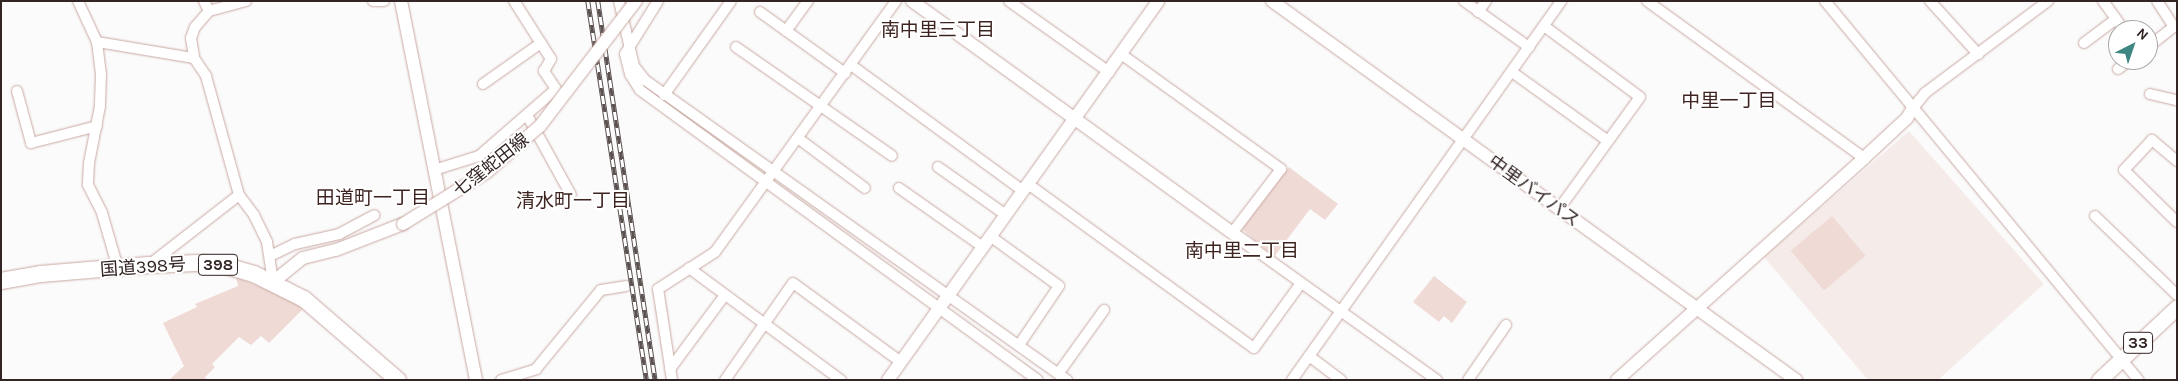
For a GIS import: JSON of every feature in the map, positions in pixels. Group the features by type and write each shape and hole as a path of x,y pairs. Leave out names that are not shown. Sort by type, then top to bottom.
{"highway":[{"name":"国道398号","path":"1,281 41,274 149,265 197,263 226,266 273,282 323,313 391,378"}],"main road":[{"name":"33","path":"2100,380 2177,307"}],"street":[{"path":"78,1 97,42 101,74 97,126 88,185 102,213 118,268"},
{"path":"246,1 206,6 194,27 191,38 194,58 206,76 238,195 254,215 267,242 273,282"},
{"path":"373,1 384,1"},
{"path":"401,1 476,380"},
{"path":"434,170 479,156 556,89 544,71 551,59 514,1"},
{"path":"619,1 628,45 639,74 664,95 947,297 1063,377 1104,310"},
{"name":"七窪蛇田線","path":"273,282 303,258 345,247 403,224 487,172 540,126 636,1"},
{"path":"658,1 628,45 625,54 640,90 766,184 1038,380"},
{"path":"664,95 731,1"},
{"path":"786,31 808,1"},
{"path":"672,380 658,289 715,252 822,107 896,1"},
{"path":"912,1 1437,380"},
{"path":"1010,1 1109,72"},
{"path":"888,380 1158,1"},
{"name":"中里バイパス","path":"1272,1 1796,380"},
{"path":"1464,1 1529,47"},
{"path":"1478,12 1486,1"},
{"path":"1292,380 1561,1"},
{"path":"1647,1 1864,158"},
{"path":"1825,1 2138,380"},
{"path":"1617,380 1907,118 1912,108 1925,92 2048,1"},
{"path":"2084,43 2116,19 2103,1"},
{"path":"2157,1 2174,27 2158,39"},
{"path":"1931,2 1978,54"},
{"path":"760,12 786,31 848,69 1026,187 1254,348 1301,283"},
{"path":"1544,26 1640,97 1559,208"},
{"path":"97,42 194,58"},
{"path":"483,84 541,44"},
{"path":"736,46 892,156"},
{"path":"1121,54 1280,169 1232,233"},
{"path":"1512,72 1608,141"},
{"path":"17,91 31,143 97,126"},
{"path":"2150,94 2177,100"},
{"path":"527,115 571,195"},
{"path":"798,139 866,188"},
{"path":"2177,161 2152,140 2124,170 2177,222"},
{"path":"938,167 1006,215"},
{"path":"899,188 1059,286 1019,345"},
{"path":"149,265 238,195"},
{"path":"270,256 295,244 339,234 374,215"},
{"path":"2094,216 2177,295"},
{"path":"689,268 840,380"},
{"path":"725,380 793,283 901,362"},
{"path":"501,380 536,369 601,290 626,286"},
{"path":"670,369 725,295"},
{"path":"1468,380 1506,325"},
{"path":"1309,356 1341,380"}],"shaded area":[{"path":"1909,131 2044,284 1938,380 1868,380 1764,257"},
{"path":"1289,167 1338,204 1325,220 1310,209 1274,257 1242,229"},
{"path":"1832,216 1865,256 1824,291 1791,251"},
{"path":"1434,276 1467,302 1452,323 1444,316 1439,322 1413,302"},
{"path":"236,277 286,297 303,309 269,343 261,336 251,345 239,337 212,364 215,367 205,377 207,380 169,380 184,366 163,323 197,307 195,304 238,286"}],"railway":[{"path":"588,1 647,380"},
{"path":"598,1 655,380"}],"district":[{"name":"南中里三丁目","path":"938,31"},
{"name":"中里一丁目","path":"1729,102"},
{"name":"田道町一丁目","path":"373,199"},
{"name":"清水町一丁目","path":"573,202"},
{"name":"南中里二丁目","path":"1242,252"}]}
